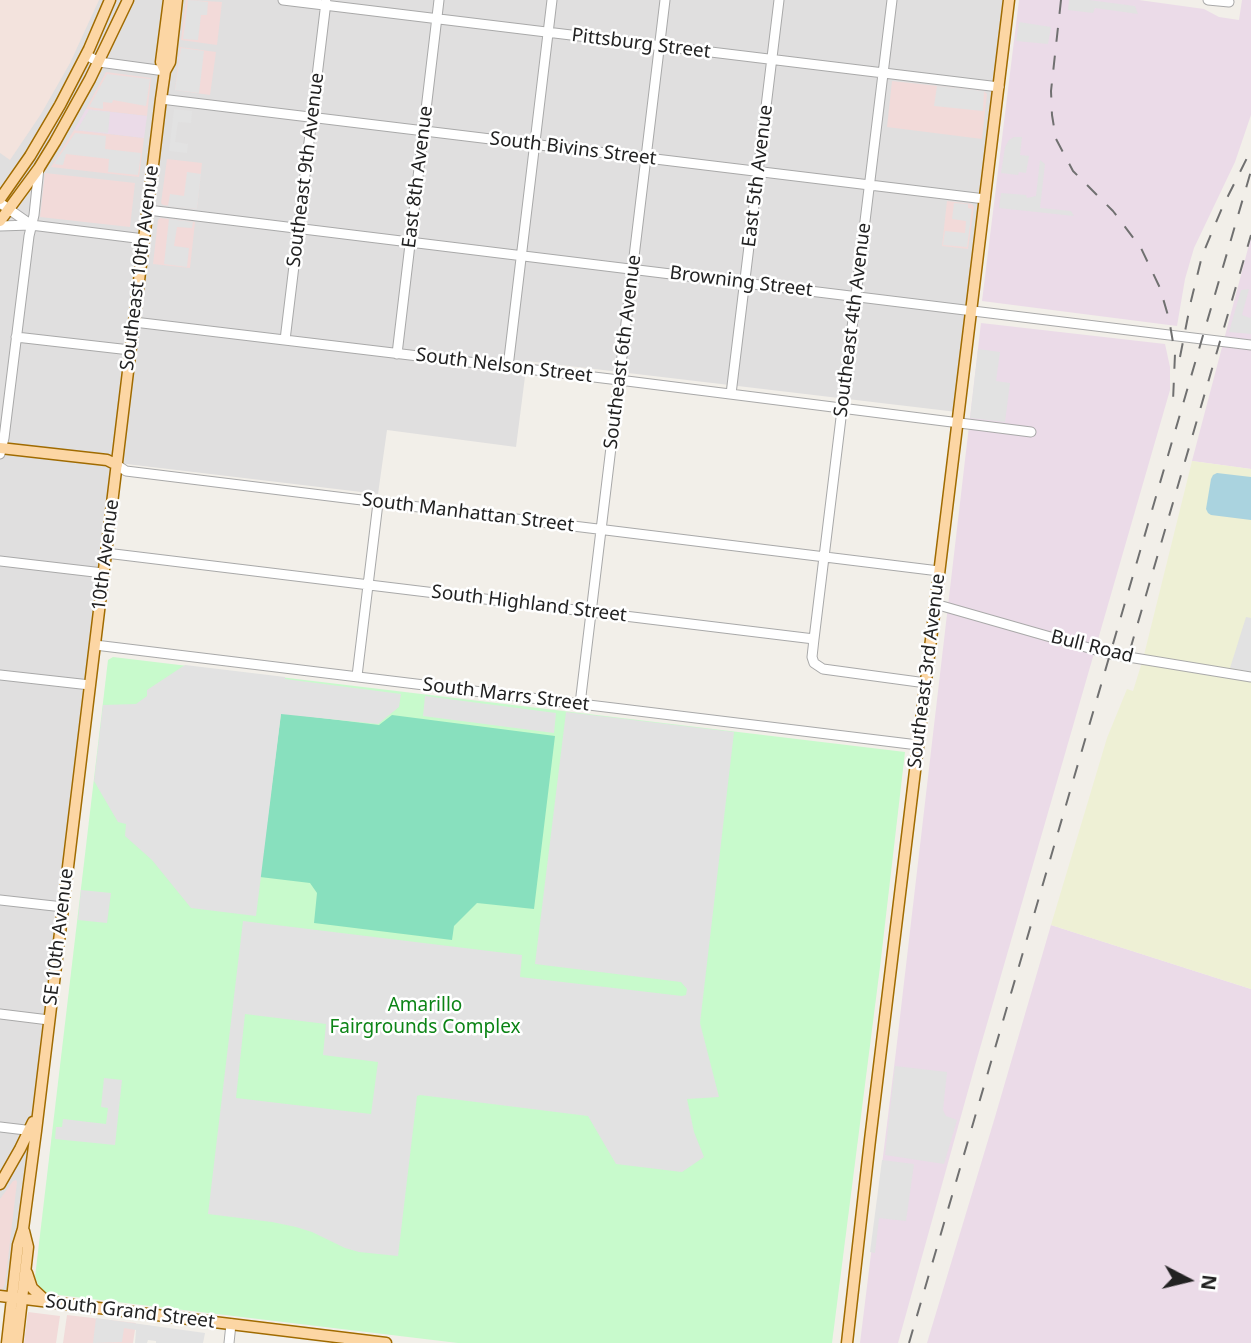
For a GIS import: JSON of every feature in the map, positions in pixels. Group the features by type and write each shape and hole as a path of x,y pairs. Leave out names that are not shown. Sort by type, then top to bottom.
{"main road":[{"path":"0,224 3,204 53,118 86,55 110,0"},
{"path":"3,204 39,168 80,98 128,0"},
{"path":"165,71 161,62 169,0"},
{"path":"165,71 170,62 177,0"},
{"name":"Southeast 3rd Avenue","path":"847,1343 1009,0"},
{"name":"Southeast 10th Avenue","path":"117,465 165,71"},
{"name":"South Manhattan Street","path":"1,450 107,460 117,465"},
{"name":"10th Avenue","path":"95,645 117,465"},
{"name":"SE 10th Avenue","path":"33,1131 38,1110 95,645"},
{"path":"7,1343 18,1245 23,1229 30,1173 33,1131"},
{"path":"2,1182 33,1131"},
{"path":"2,1182 15,1172 30,1173"},
{"path":"17,1343 11,1298 26,1264 28,1247 23,1229"},
{"path":"26,1264 32,1288 47,1302"},
{"name":"South Grand Street","path":"11,1298 386,1343"},
{"path":"841,1343 849,1322"}],"street":[{"name":"Pittsburg Street","path":"283,0 326,3 437,19 999,87"},
{"name":"East 8th Avenue","path":"397,354 439,0"},
{"path":"508,367 552,0"},
{"name":"Southeast 6th Avenue","path":"580,704 666,0"},
{"name":"East 5th Avenue","path":"732,394 779,0"},
{"name":"Southeast 4th Avenue","path":"814,639 892,0"},
{"path":"1208,0 1229,2"},
{"name":"Southeast 9th Avenue","path":"285,340 326,3"},
{"path":"86,55 99,62 165,71"},
{"name":"South Bivins Street","path":"161,99 985,199"},
{"path":"1,450 39,168"},
{"path":"3,204 31,225"},
{"name":"Browning Street","path":"148,210 1251,345"},
{"path":"0,224 31,225 144,239"},
{"name":"South Nelson Street","path":"134,322 1031,432"},
{"path":"16,337 130,350"},
{"name":"South Manhattan Street","path":"117,465 126,471 939,571"},
{"path":"357,676 378,502"},
{"name":"South Highland Street","path":"106,553 814,639"},
{"path":"0,561 103,573"},
{"name":"Bull Road","path":"935,604 1110,654 1251,677"},
{"path":"814,639 812,657 814,663 823,669 926,682"},
{"name":"South Marrs Street","path":"95,645 918,745"},
{"path":"0,675 90,685"},
{"path":"0,900 63,907"},
{"path":"0,1014 49,1020"},
{"path":"0,1127 33,1131"},
{"path":"229,1343 231,1324"}],"shaded area":[{"path":"0,0 1004,0 957,412 527,361 516,447 387,430 378,494 118,463 17,1293 0,1291"},
{"path":"0,0 99,0 70,63 41,114 10,160 0,153"},
{"path":"186,0 222,2 217,45 181,40"},
{"path":"188,0 208,2 207,15 201,15 198,40 183,39"},
{"path":"1019,0 1139,0 1204,9 1219,17 1239,20 1242,0 1251,0 1251,115 1235,162 1194,248 1185,279 1177,326 982,301"},
{"path":"1069,0 1135,6 1138,14 1095,8 1093,13 1068,10"},
{"path":"1019,22 1051,27 1048,44 1016,41"},
{"path":"180,47 216,52 210,95 175,90"},
{"path":"181,48 204,51 199,93 175,90"},
{"path":"106,72 151,78 147,116 86,109"},
{"path":"107,74 150,79 146,106 113,100 112,103 103,102 103,109 89,107"},
{"path":"892,81 984,91 987,94 982,139 887,127"},
{"path":"937,86 984,91 983,111 934,106"},
{"path":"86,109 147,116 144,138 74,130"},
{"path":"174,109 192,111 191,123 178,122 175,142 188,144 187,153 169,151"},
{"path":"89,110 110,112 108,133 77,130"},
{"path":"74,130 144,138 139,177 51,167"},
{"path":"75,133 106,136 105,149 141,153 138,175 108,172 109,159 66,154 63,165 54,164"},
{"path":"1014,137 1022,137 1020,155 1029,156 1026,173 1001,173 1005,147"},
{"path":"167,159 202,163 197,209 161,203"},
{"path":"1040,160 1045,164 1040,208 1071,211 1074,216 999,208 1001,193 1026,195 1027,198 1036,196"},
{"path":"187,172 201,174 197,209 168,206 170,194 184,196"},
{"path":"45,173 135,183 130,227 40,217"},
{"path":"947,201 972,204 974,207 968,249 942,246"},
{"path":"954,203 968,204 968,208 972,209 967,247 943,245 945,231 965,233 966,221 952,219"},
{"path":"160,218 195,222 190,268 153,264"},
{"path":"169,219 193,222 192,228 177,227 174,246 189,248 187,267 164,264"},
{"path":"1251,237 1251,469 1192,461"},
{"path":"1249,289 1242,315 1251,316 1251,334 1229,332 1241,290"},
{"path":"981,323 1165,344 1170,367 1170,390 976,1062 898,1343 860,1343 896,1051"},
{"path":"978,349 1000,352 996,381 1010,383 1005,422 970,418"},
{"path":"1246,617 1251,618 1251,672 1230,668"},
{"path":"185,665 401,694 399,707 378,724 281,714 256,916 191,908 152,860 125,836 126,824 118,822 94,781 103,705 136,704 147,696 147,690"},
{"path":"425,696 556,713 554,733 423,716"},
{"path":"566,712 734,732 700,1023 719,1097 687,1099 694,1132 704,1157 682,1172 616,1164 588,1116 420,1095 417,1096 398,1256 359,1252 296,1227 208,1214 243,921 522,955 520,977 686,995 687,989 681,982 535,964","holes":["245,1014 326,1024 323,1055 378,1062 371,1114 236,1098"]},
{"path":"81,890 111,893 107,923 78,920"},
{"path":"1051,925 1251,989 1251,1343 927,1343"},
{"path":"895,1066 947,1072 943,1110 946,1116 957,1120 944,1164 885,1155"},
{"path":"104,1078 122,1080 115,1145 55,1139 56,1127 62,1127 63,1119 106,1124 108,1108 101,1107"},
{"path":"882,1160 914,1164 906,1221 879,1218 875,1253 870,1252"},
{"path":"16,1180 5,1284 2,1290 0,1199"},
{"path":"28,1312 60,1316 56,1343 24,1343"},
{"path":"67,1315 136,1323 133,1343 63,1343"},
{"path":"96,1318 205,1333 203,1343 156,1343 148,1340 147,1343 135,1343 136,1330 124,1328 122,1342 93,1343"}],"green space":[{"path":"1192,461 1251,469 1251,989 1051,925 1107,738 1127,689 1133,691 1143,659"},
{"name":"Amarillo Fairgrounds Complex","path":"113,657 905,752 832,1343 458,1343 42,1293 35,1277 108,660"},
{"path":"281,713 379,725 392,715 555,736 534,909 477,903 454,926 452,940 314,923 317,893 310,883 260,877"}],"water":[{"path":"1217,473 1251,477 1251,520 1208,513 1206,509 1211,479"}],"railway":[{"path":"1061,0 1051,91 1056,139 1073,171 1113,211 1141,248 1160,288 1175,354 1173,401"},
{"path":"1180,357 1202,256 1251,150"},
{"path":"909,1343 1251,171"},
{"path":"1130,650 1251,235"}]}
